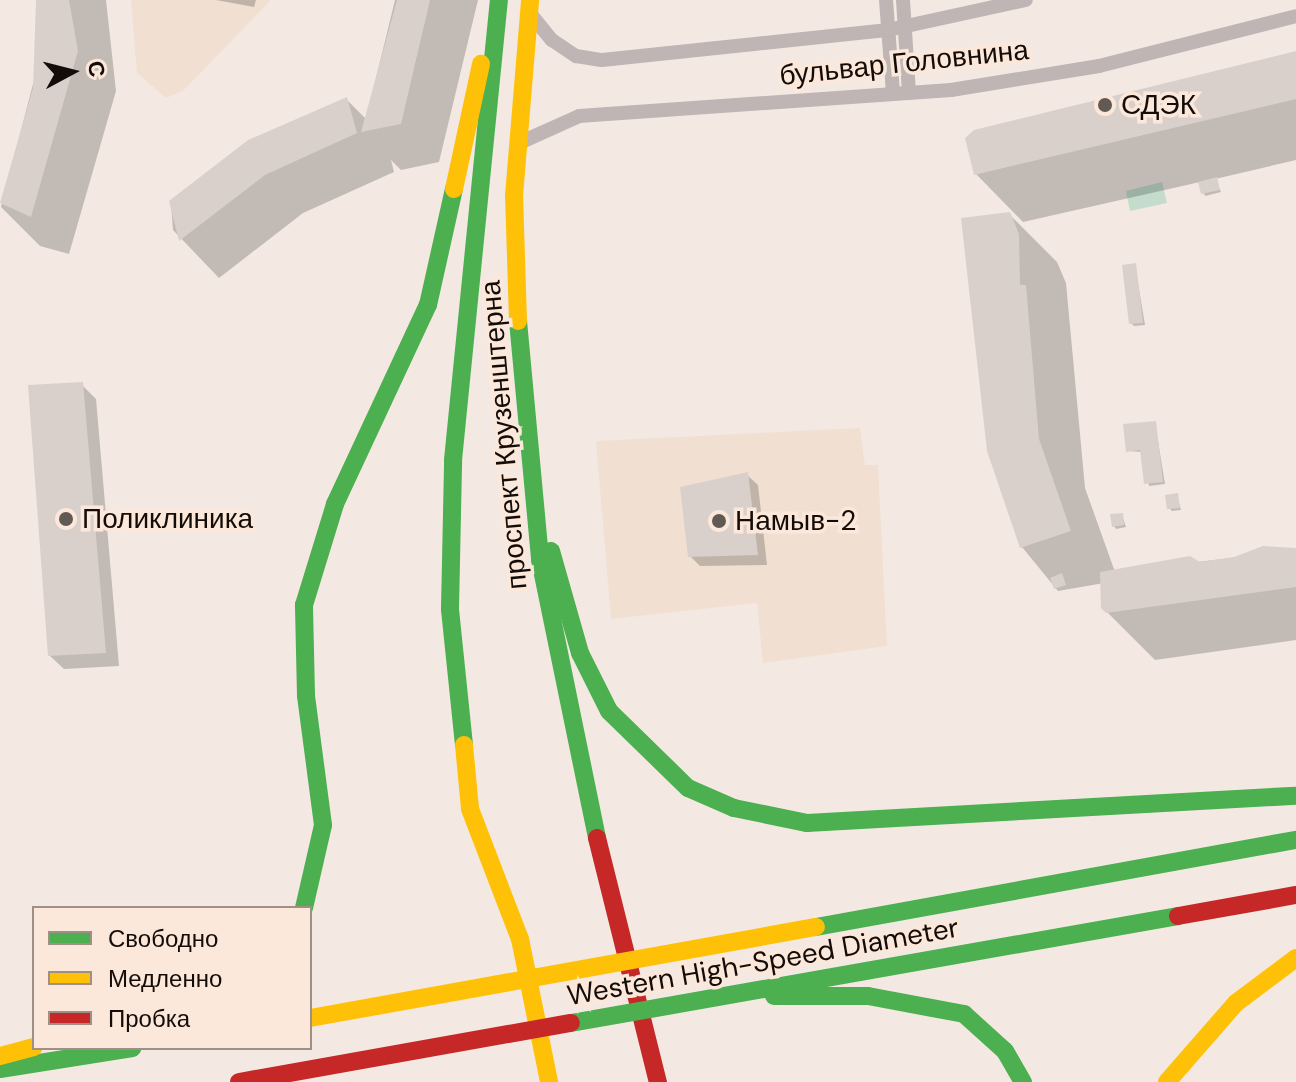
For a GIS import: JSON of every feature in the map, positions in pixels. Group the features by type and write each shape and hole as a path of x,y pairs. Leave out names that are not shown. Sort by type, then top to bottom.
{"main road":[{"path":"304,906 323,825 306,695 304,605 335,504 428,305 496,0"},
{"name":"проспект Крузенштерна","path":"496,0 453,460 450,609 470,809 520,939 549,1082"},
{"name":"проспект Крузенштерна","path":"529,6 517,144 519,354 540,560 602,859 643,1035 658,1082"},
{"path":"519,354 552,557 580,653 630,737 688,788 734,808 807,823 1296,796"},
{"name":"Western High-Speed Diameter","path":"312,1018 1296,840"},
{"name":"Western High-Speed Diameter","path":"239,1082 1296,895"},
{"path":"1167,1082 1236,1003 1296,958"},
{"path":"750,994 868,996 951,1010 986,1032 1023,1082"},
{"path":"0,1056 32,1048"},
{"path":"0,1069 119,1050"}],"street":[{"path":"886,0 893,94"},
{"path":"903,0 909,93"},
{"name":"бульвар Головнина","path":"529,6 564,48 602,60 888,30 1026,0"},
{"name":"бульвар Головнина","path":"517,144 579,116 909,93 1099,66 1296,16"}],"shaded area":[{"path":"131,0 271,0 183,91 166,98 137,73"},
{"path":"860,428 865,465 878,465 887,646 763,663 757,603 611,619 596,441"}],"green space":[{"path":"1162,182 1167,203 1130,211 1126,191"}],"building":[{"path":"36,0 69,0 78,51 31,217 0,203 33,88"},
{"path":"397,0 430,0 401,124 361,132"},
{"path":"1296,51 1296,99 974,175 965,138 974,130"},
{"path":"347,97 357,133 265,175 179,241 169,201 248,140"},
{"path":"1217,177 1220,190 1201,194 1198,182"},
{"path":"1010,212 1019,234 1020,285 1026,285 1039,439 1071,531 1020,548 987,451 961,218"},
{"path":"1136,263 1143,323 1129,324 1122,265"},
{"name":"Поликлиника","path":"83,382 106,653 48,656 28,385"},
{"path":"1156,421 1163,482 1144,484 1140,450 1126,452 1123,424"},
{"name":"Намыв-2","path":"748,472 758,555 688,557 680,487"},
{"path":"1178,493 1180,508 1167,509 1165,495"},
{"path":"1123,513 1124,525 1112,527 1110,514"},
{"path":"1263,546 1296,548 1296,587 1106,613 1101,608 1100,572 1190,556 1200,562 1234,557"},
{"path":"1062,573 1066,585 1054,589 1050,578"}],"traffic: fast":[{"path":"464,745 450,609 453,460 499,0"},
{"path":"304,906 323,825 306,695 304,605 335,504 428,305 454,189"},
{"path":"518,321 540,560 597,838"},
{"path":"551,551 580,653 609,711 688,788 734,808 807,823 1296,796"},
{"path":"816,927 1296,840"},
{"path":"571,1023 1178,916"},
{"path":"774,996 868,996 964,1014 1005,1051 1023,1082"},
{"path":"0,1069 119,1050"}],"traffic: slow":[{"path":"518,321 514,196 530,0"},
{"path":"454,189 481,64"},
{"path":"464,745 470,809 520,939 549,1082"},
{"path":"312,1018 816,927"},
{"path":"1167,1082 1236,1003 1296,958"},
{"path":"0,1056 32,1048"}],"traffic: jam":[{"path":"597,838 658,1082"},
{"path":"1178,916 1296,895"},
{"path":"239,1082 571,1023"}],"place":[{"name":"СДЭК","path":"1105,105"},
{"name":"Поликлиника","path":"66,519"},
{"name":"Намыв-2","path":"719,521"}]}
